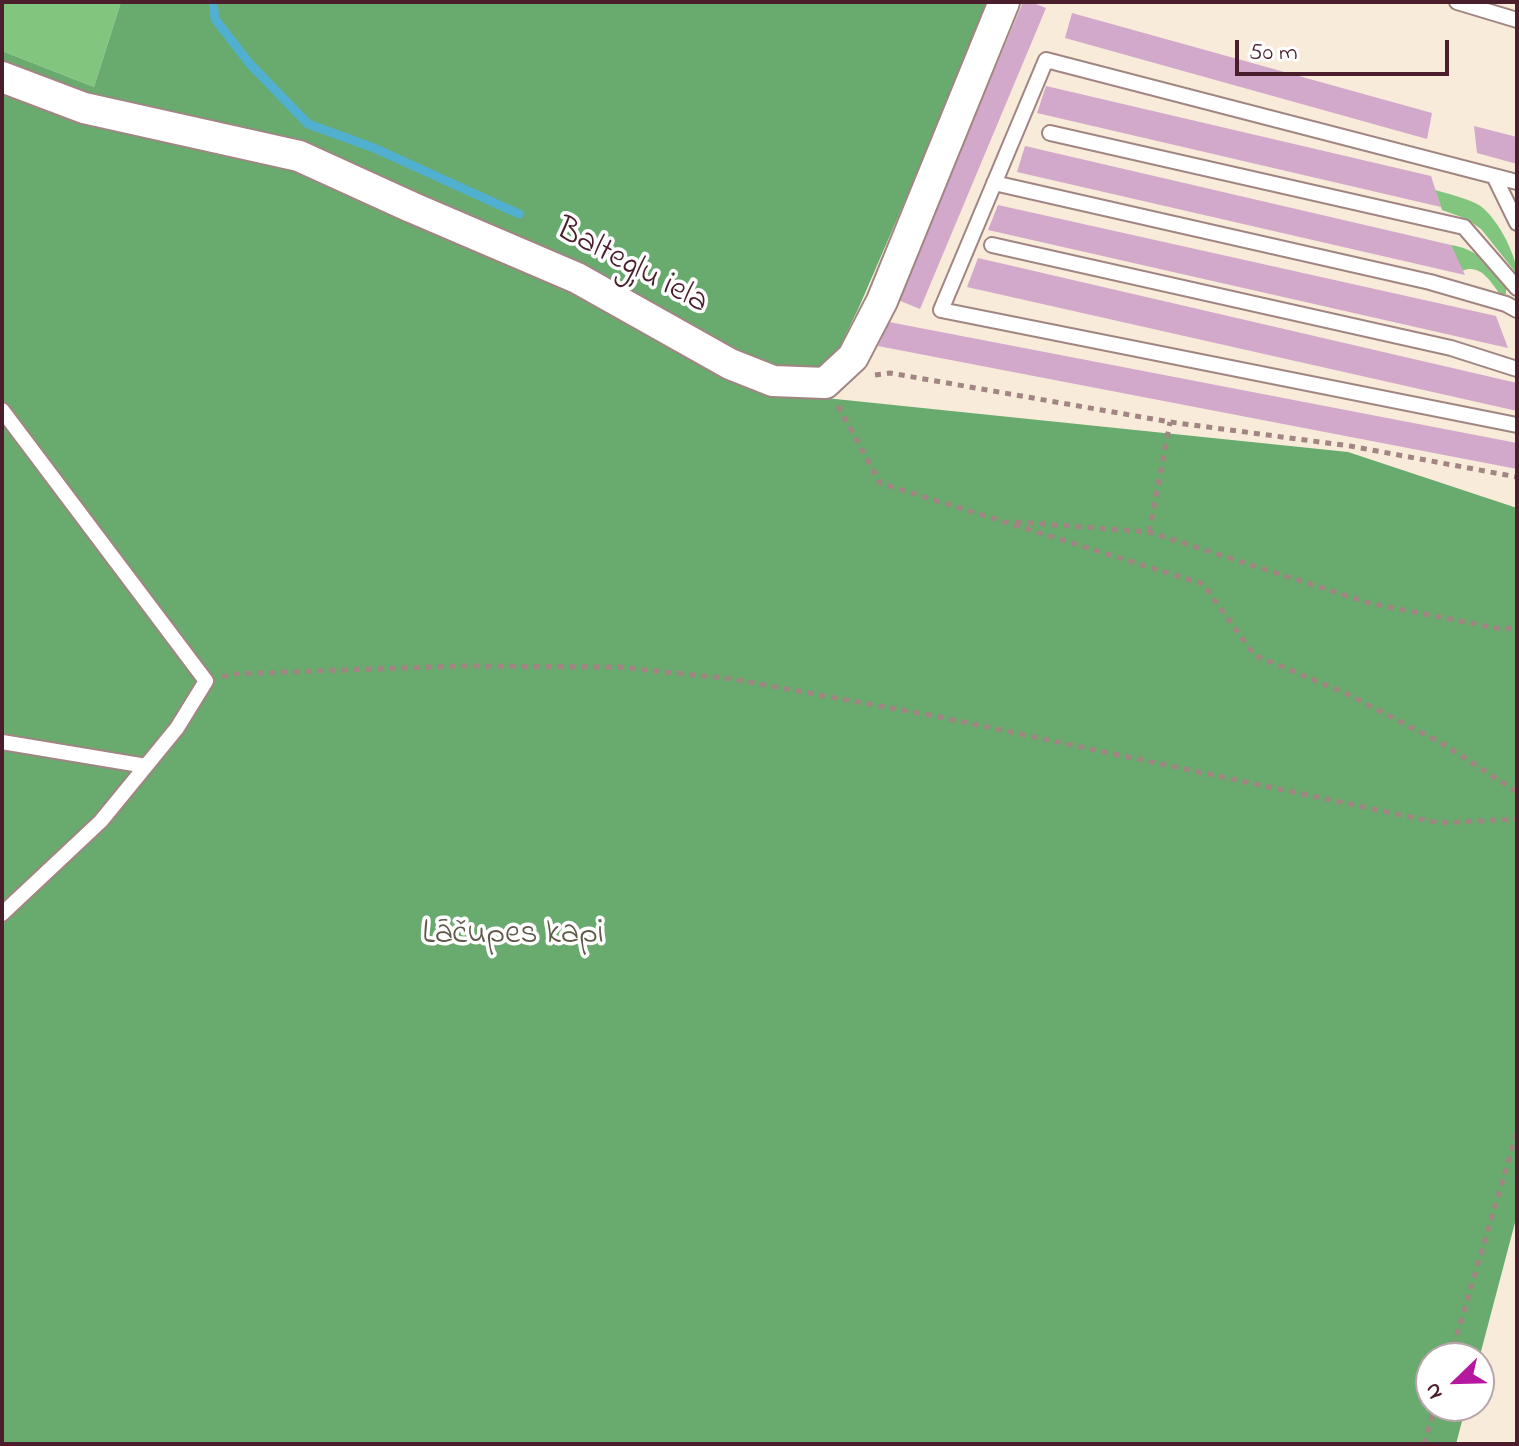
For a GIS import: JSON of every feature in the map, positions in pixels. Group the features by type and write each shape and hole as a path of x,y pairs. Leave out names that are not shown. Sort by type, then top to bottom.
{"street":[{"path":"825,383 853,357 882,301 1004,2"},
{"name":"Baltegļu iela","path":"2,77 84,108 299,156 577,278 730,364 773,381 825,383"}],"lane":[{"path":"1457,2 1517,20"},
{"path":"1517,182 1046,60 941,310 1517,425"},
{"path":"1050,133 1464,227 1517,288"},
{"path":"1494,176 1517,223"},
{"path":"994,183 1430,282 1517,310"},
{"path":"992,245 1451,348 1517,369"},
{"path":"2,410 206,681 177,728 101,821 2,914"},
{"path":"2,742 146,766"}],"path":[{"path":"1517,477 1350,446 1170,422 890,373 825,383 880,483 1203,584 1254,655 1345,693 1429,737 1517,792"},
{"path":"1149,532 1170,422"},
{"path":"1006,521 1149,532 1369,603 1500,629 1517,628"},
{"path":"206,681 232,674 460,666 647,670 732,679 940,717 1439,823 1517,819"},
{"path":"1455,1342 1517,1132"},
{"path":"1424,1444 1430,1422"}],"green space":[{"path":"2,2 121,2 94,87 2,51"},
{"name":"Lāčupes kapi","path":"121,2 991,2 859,307 816,397 1348,452 1517,508 1517,1215 1483,1342 1415,1342 1415,1422 1462,1422 1456,1444 2,1444 2,51 94,87"},
{"path":"1435,190 1477,204 1491,216 1504,235 1517,274 1481,229 1467,219 1442,210"},
{"path":"1451,245 1469,250 1483,260 1506,287 1506,294 1500,294 1479,271 1462,271"}],"building":[{"path":"1023,2 1046,8 920,309 898,300"},
{"path":"1072,13 1432,113 1427,139 1065,38"},
{"path":"1046,86 1431,176 1441,207 1037,113"},
{"path":"1474,126 1517,137 1517,164 1477,153"},
{"path":"1025,146 1451,245 1465,275 1017,172"},
{"path":"998,205 1496,316 1508,348 988,230"},
{"path":"978,258 1517,383 1517,411 967,287"},
{"path":"889,322 1517,443 1517,469 878,346"}],"waterway":[{"path":"213,2 215,19 249,63 308,124 374,148 519,214"}]}
